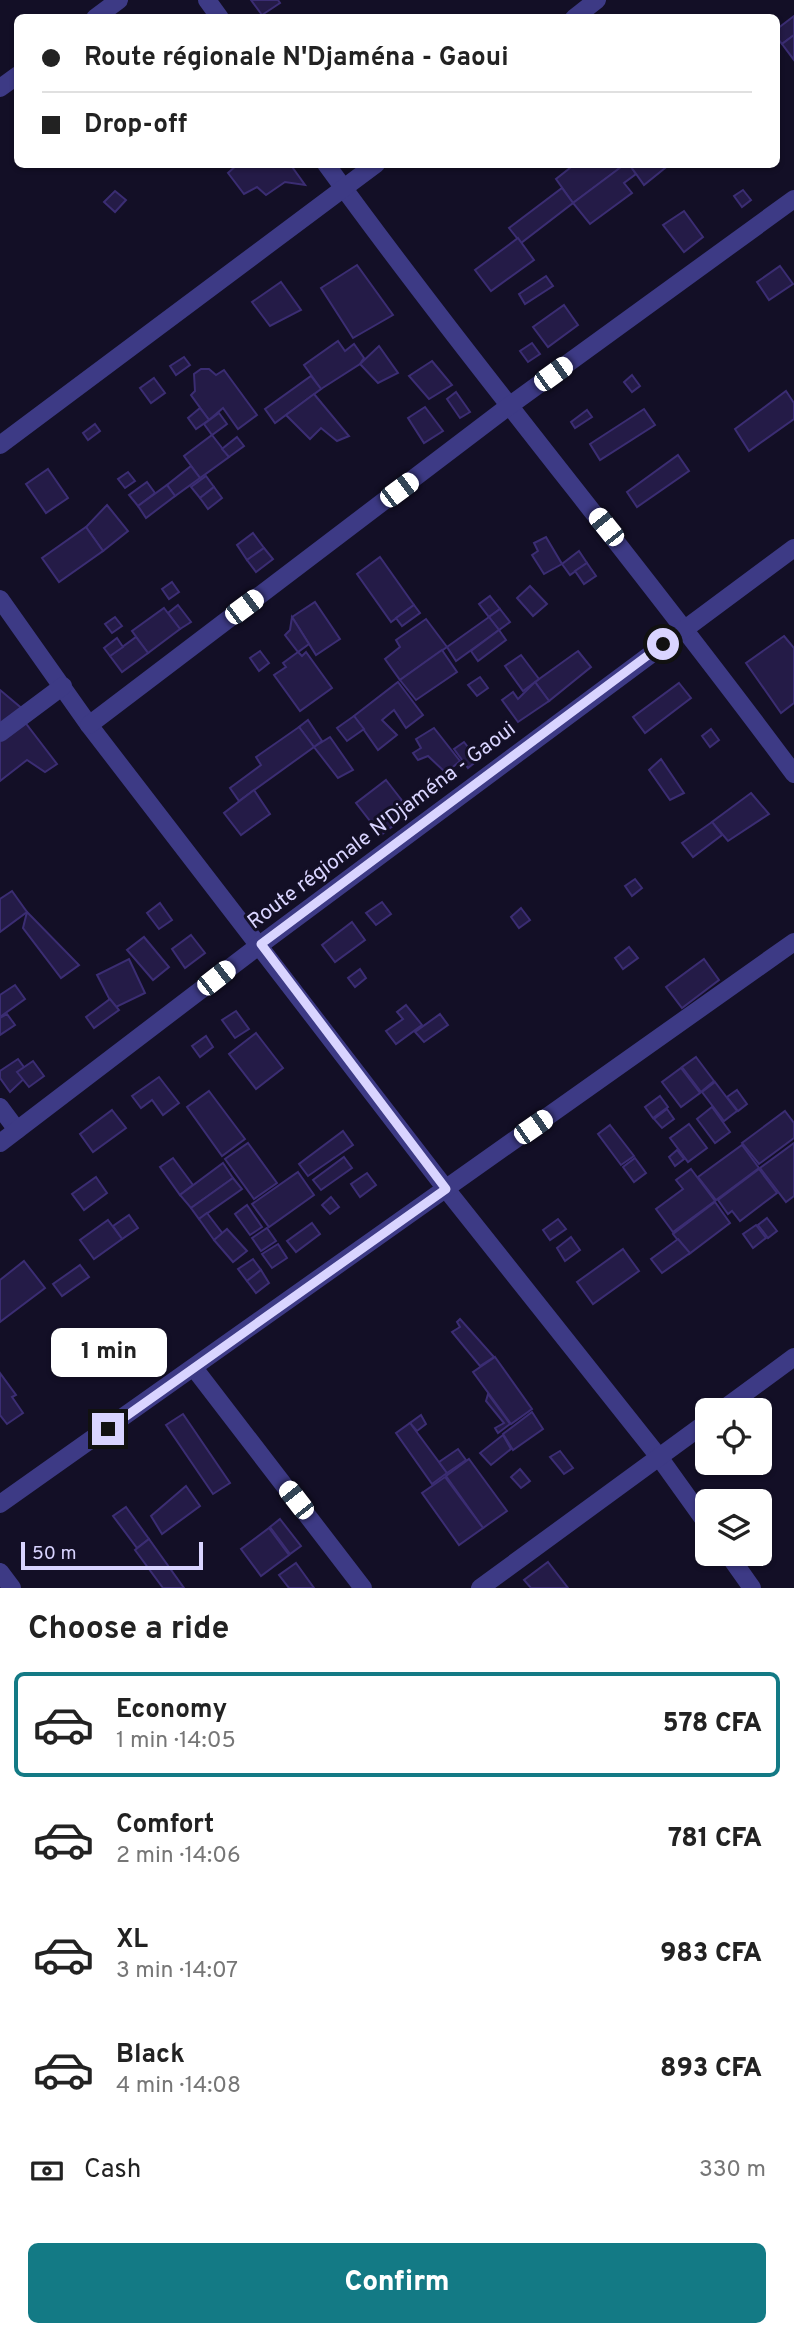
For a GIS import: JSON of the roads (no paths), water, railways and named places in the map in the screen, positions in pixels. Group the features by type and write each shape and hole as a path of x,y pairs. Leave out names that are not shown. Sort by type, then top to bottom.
{"street":[{"path":"100,14 119,0"},
{"path":"579,14 597,0"},
{"path":"329,168 509,406 686,628 794,774"},
{"path":"0,445 371,168"},
{"path":"89,725 509,406 794,198"},
{"name":"Route régionale N'Djaména - Gaoui","path":"0,1143 261,944 794,548"},
{"path":"0,599 89,725 261,944 446,1189 659,1457 695,1507"},
{"path":"0,733 63,686"},
{"path":"0,1504 794,942"},
{"path":"0,1107 17,1130"},
{"path":"738,1398 794,1357"},
{"path":"194,1368 363,1588"},
{"path":"480,1588 695,1431"},
{"path":"736,1566 752,1588"},
{"path":"0,1572 12,1588"}]}
